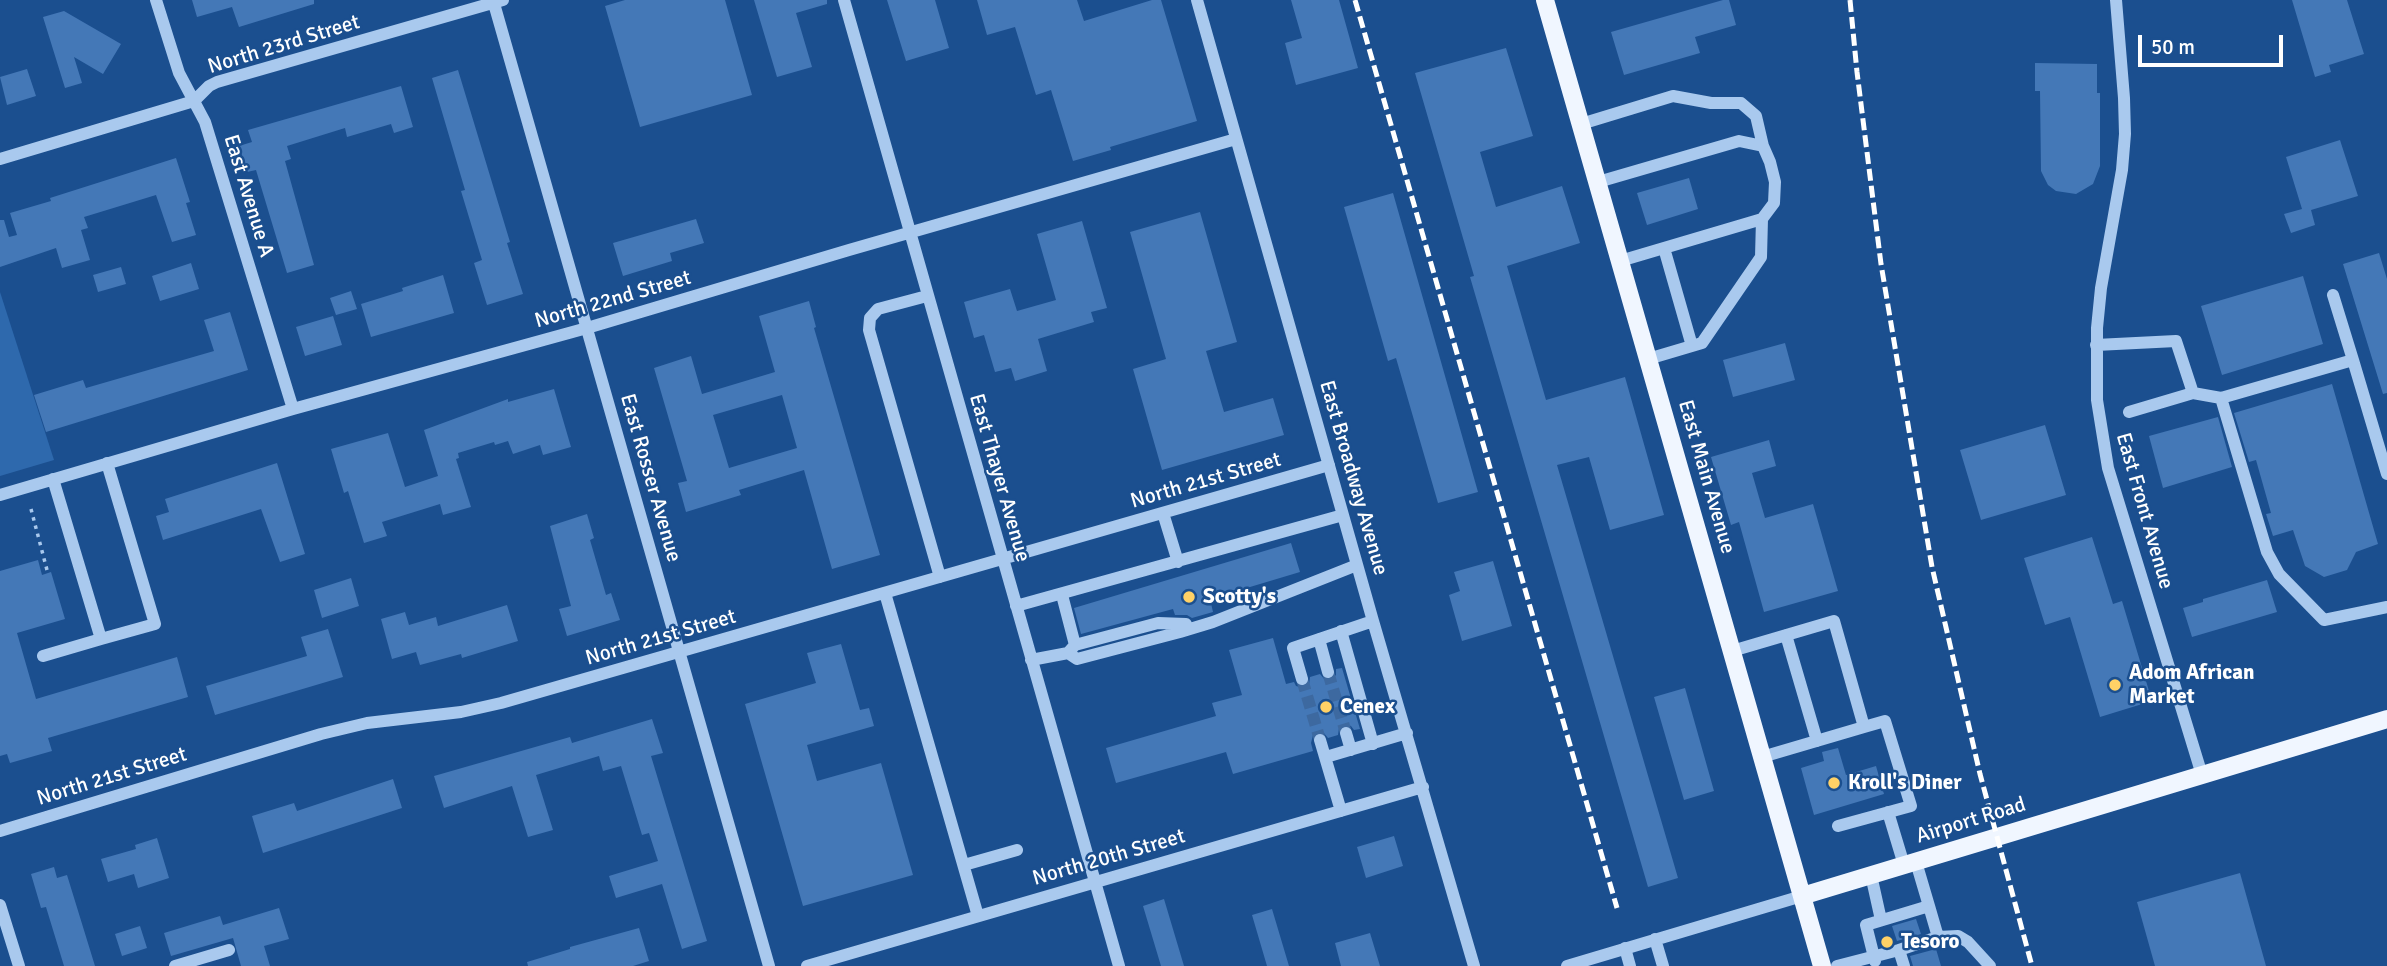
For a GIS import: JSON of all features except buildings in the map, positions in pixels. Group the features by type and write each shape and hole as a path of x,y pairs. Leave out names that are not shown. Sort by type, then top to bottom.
{"main road":[{"name":"East Main Avenue","path":"1545,0 1822,966"},
{"name":"Airport Road","path":"1802,896 2387,719"}],"street":[{"name":"East Avenue A","path":"156,0 178,73 205,122 293,409"},
{"name":"East Thayer Avenue","path":"844,0 1119,966"},
{"name":"East Broadway Avenue","path":"1196,0 1474,966"},
{"name":"East Front Avenue","path":"2116,0 2125,134 2122,170 2101,288 2096,345 2097,400 2108,468 2202,775"},
{"name":"North 23rd Street","path":"0,159 194,101 217,82 497,1"},
{"name":"East Rosser Avenue","path":"497,1 769,966"},
{"path":"1581,124 1673,96 1711,103 1741,103 1756,116 1770,162 1775,181 1774,203 1762,219 1761,257 1702,343 1648,359"},
{"name":"North 22nd Street","path":"0,495 1236,139"},
{"path":"1598,182 1739,141 1763,146"},
{"path":"1620,261 1762,219"},
{"path":"1664,248 1692,346"},
{"path":"2333,295 2387,474"},
{"path":"927,296 878,309 868,324 940,577"},
{"path":"2096,345 2176,341 2193,393"},
{"path":"2129,412 2193,393 2221,398 2353,360"},
{"path":"2221,398 2267,552 2279,574 2324,620 2387,607"},
{"path":"43,656 155,624 107,463"},
{"name":"North 21st Street","path":"0,831 321,734 367,723 482,708 1329,465"},
{"path":"53,478 101,639"},
{"path":"1163,513 1178,562"},
{"path":"1016,606 1343,514"},
{"path":"1062,595 1071,649 1077,659 1213,622 1357,565"},
{"path":"885,593 978,916"},
{"path":"1302,679 1293,648 1373,621"},
{"path":"1732,651 1834,621 1864,727"},
{"path":"1341,631 1373,744"},
{"path":"1786,635 1816,741"},
{"path":"1319,639 1328,672"},
{"path":"1031,660 1071,649"},
{"path":"1762,757 1885,721 1911,806 1838,826"},
{"path":"1346,733 1351,750"},
{"path":"1326,757 1407,733"},
{"path":"1320,740 1341,811"},
{"name":"North 20th Street","path":"807,966 833,962 978,916 1423,787"},
{"path":"1888,812 1930,906 1938,937"},
{"path":"964,865 1017,850"},
{"path":"1871,875 1881,920"},
{"name":"Airport Road","path":"1567,966 1802,896"},
{"path":"0,905 19,966"},
{"path":"1874,958 1866,925 1930,906"},
{"path":"1837,966 1874,958 1938,937 1958,936 1968,942 1990,966"},
{"path":"1655,939 1663,966"},
{"path":"1625,948 1630,966"},
{"path":"175,966 229,950"},
{"path":"1899,950 1904,966"}],"path":[{"path":"31,509 47,570"}],"shaded area":[{"path":"0,292 54,460 0,476"}],"tunnel":[{"path":"1328,672 1346,733"},
{"path":"1302,679 1320,740"}],"railway":[{"path":"1355,0 1617,908"},
{"path":"1850,0 1881,264 1932,567 1980,774 2032,966"}],"place":[{"name":"Scotty's","path":"1189,597"},
{"name":"Adom African Market","path":"2115,685"},
{"name":"Cenex","path":"1326,707"},
{"name":"Kroll's Diner","path":"1834,783"},
{"name":"Tesoro","path":"1887,942"}]}
